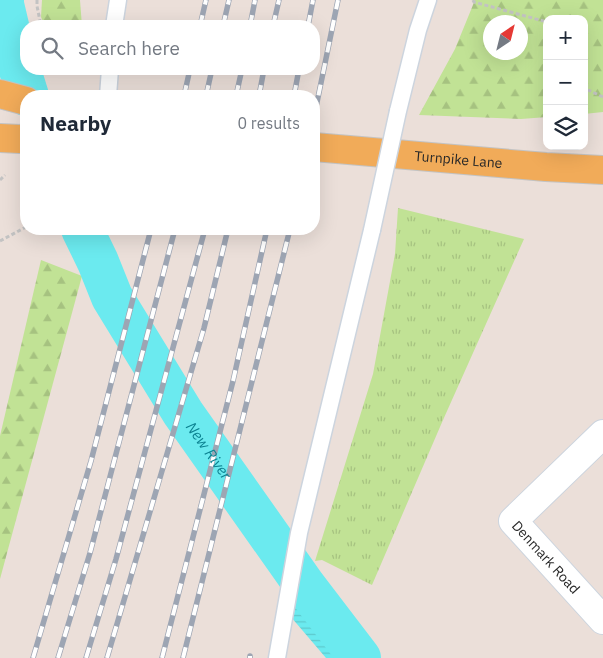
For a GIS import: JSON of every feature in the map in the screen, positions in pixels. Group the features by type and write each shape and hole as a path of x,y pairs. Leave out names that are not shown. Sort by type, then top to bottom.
{"main road":[{"name":"Turnpike Lane","path":"320,147 603,170"}],"street":[{"name":"Denmark Road","path":"603,434 513,521 603,620"}],"lane":[{"path":"115,20 118,0"},
{"path":"277,658 299,532 372,230 398,111 418,30 428,0"},
{"path":"108,90 110,75"}],"path":[{"path":"37,0 40,20"},
{"path":"473,0 474,2 543,21"},
{"path":"588,90 603,97"},
{"path":"0,241 20,230"}],"green space":[{"path":"42,0 80,0 82,20 42,20"},
{"path":"475,0 603,0 603,112 588,114 588,15 543,15 543,117 521,119 419,115 455,49"},
{"path":"398,208 524,239 372,585 322,560 315,561 373,374 395,254"},
{"path":"41,260 82,276 0,579 0,436"}],"water":[{"path":"0,0 24,0 24,20 20,20 20,52 0,47"},
{"path":"295,556 377,658 326,658 285,610"}],"waterway":[{"name":"New River","path":"2,0 20,70"},
{"name":"New River","path":"21,75 26,90"},
{"name":"New River","path":"85,235 112,297 183,413 305,586 360,658"}],"railway":[{"path":"201,20 206,0"},
{"path":"224,20 229,0"},
{"path":"251,20 255,0"},
{"path":"274,20 279,0"},
{"path":"309,20 313,0"},
{"path":"320,90 338,0"},
{"path":"185,90 189,75"},
{"path":"207,90 211,75"},
{"path":"237,90 241,75"},
{"path":"260,90 263,75"},
{"path":"295,90 298,75"},
{"path":"33,658 91,461 149,235"},
{"path":"58,658 90,553 173,235"},
{"path":"86,658 116,559 203,235"},
{"path":"107,658 204,328 227,235"},
{"path":"162,658 233,381 266,235"},
{"path":"183,658 289,235"}]}
